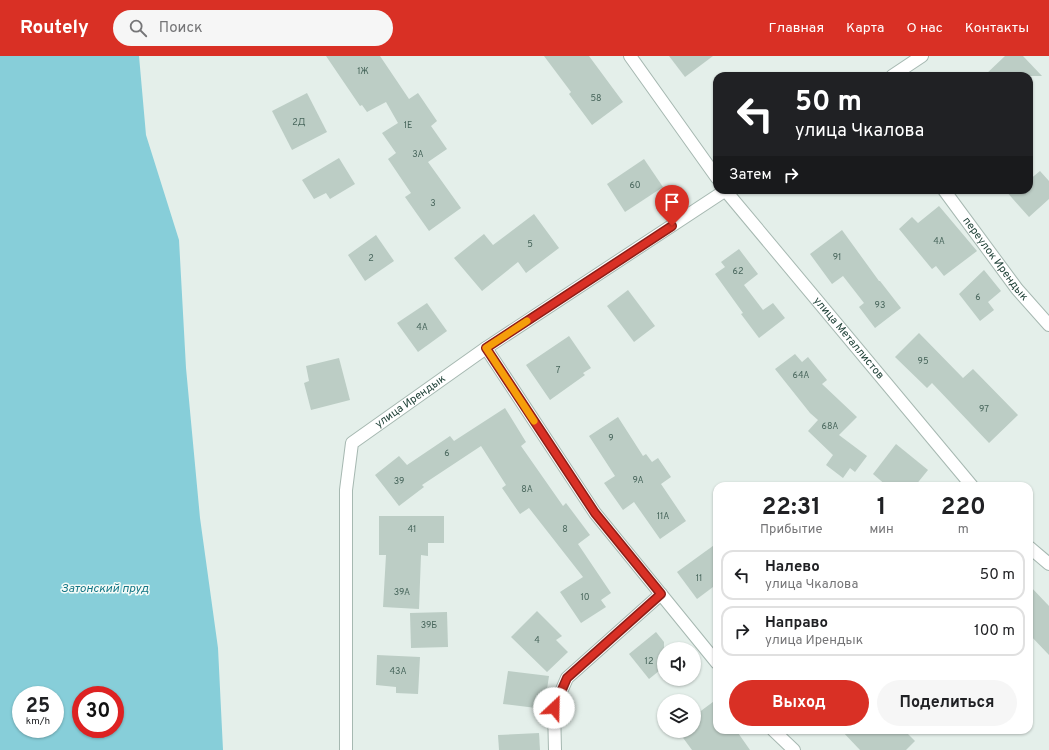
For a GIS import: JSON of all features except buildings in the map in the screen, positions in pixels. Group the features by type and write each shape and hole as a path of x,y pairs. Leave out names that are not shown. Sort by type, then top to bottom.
{"street":[{"path":"630,56 713,172"},
{"path":"898,72 922,56"},
{"name":"улица Ирендык","path":"346,750 346,490 352,443 486,348 720,194"},
{"name":"улица Металлистов","path":"729,194 969,482"},
{"name":"переулок Ирендык","path":"947,194 1017,289 1049,326"},
{"path":"486,348 595,513 713,658"},
{"path":"1033,550 1049,564"},
{"path":"555,750 554,708 567,678 661,594"},
{"path":"777,734 794,750"}],"water":[{"name":"Затонский пруд","path":"0,56 139,56 146,135 179,240 186,368 200,518 218,648 223,750 0,750"}],"slow traffic":[{"path":"527,321 486,348 534,421"}],"route":[{"path":"554,708 567,678 661,594 595,513 486,348 672,226"}]}
